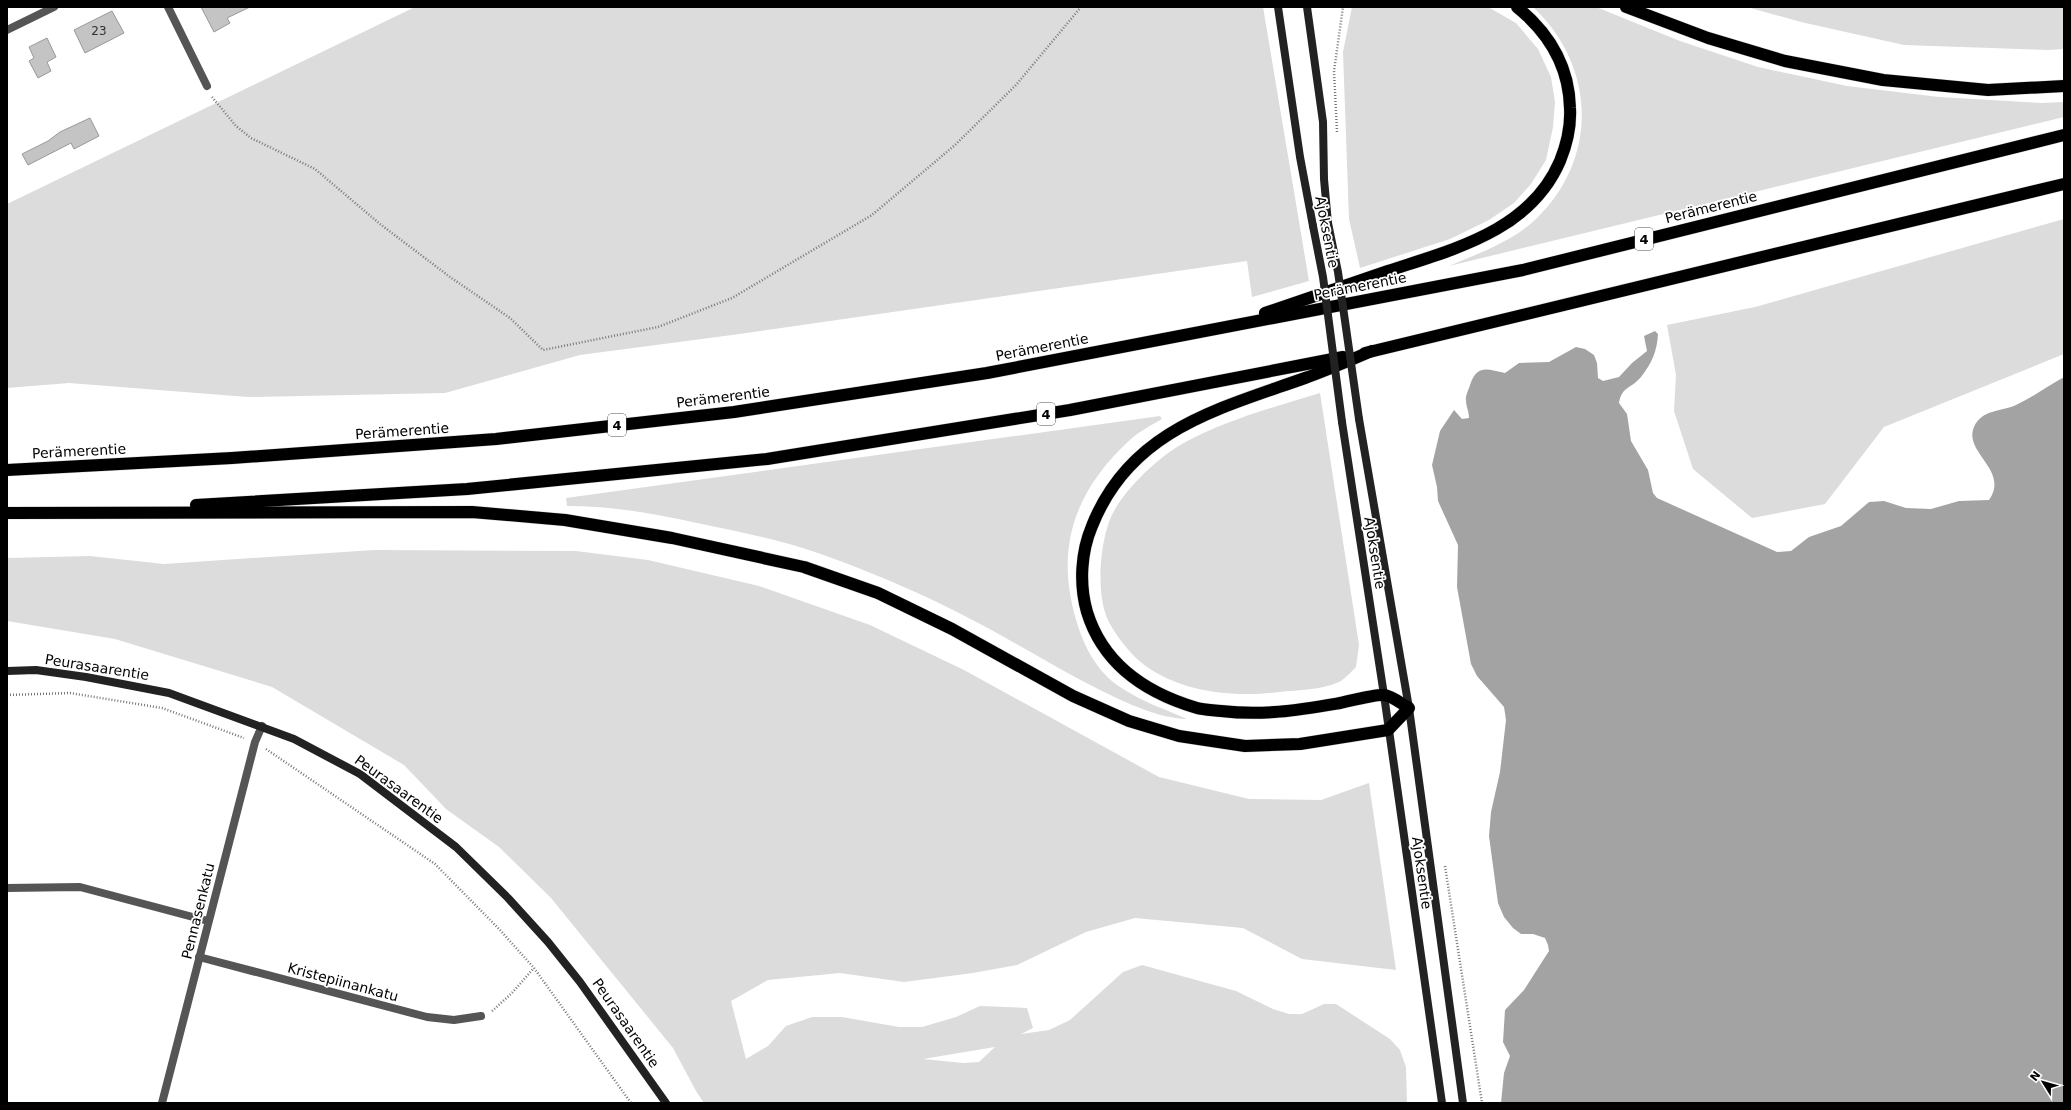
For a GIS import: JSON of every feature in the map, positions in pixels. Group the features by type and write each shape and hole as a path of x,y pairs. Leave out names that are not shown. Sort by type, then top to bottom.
{"highway":[{"path":"1220,328 1468,245 1506,224 1533,203 1553,176 1566,148 1571,119 1570,98 1565,75 1554,48 1540,27 1517,7"},
{"path":"1626,7 1708,38 1785,61 1883,80 1988,90 2064,86"},
{"name":"Perämerentie","path":"7,470 232,458 496,439 734,412 987,372 1523,270 2064,135"},
{"name":"4","path":"7,512 147,508 467,489 767,458 1070,410 1372,351 2064,184"},
{"path":"7,512 472,512 565,520 672,538 804,567 878,593 952,629 1073,696 1129,721 1179,736 1245,746 1300,744 1388,730 1409,708 1384,695 1284,712 1249,714 1198,708 1154,691 1118,665 1104,648 1094,630 1082,591 1082,567 1086,540 1097,513 1112,487 1131,466 1154,445 1178,427 1208,412 1306,378 1372,351"}],"main road":[{"name":"Ajoksentie","path":"1278,7 1300,157 1323,277 1342,422 1384,695 1442,1103"},
{"name":"Ajoksentie","path":"1306,7 1323,122 1324,179 1328,223 1338,272 1360,419 1409,708 1463,1103"},
{"name":"Peurasaarentie","path":"7,671 36,670 86,677 169,693 294,738 360,774 456,846 508,898 548,942 580,982 666,1103"}],"street":[{"path":"7,30 54,7"},
{"path":"168,7 207,86"},
{"name":"Pennasenkatu","path":"162,1103 255,742 262,726"},
{"path":"7,888 80,888 208,921"},
{"name":"Kristepiinankatu","path":"199,957 427,1017 454,1020 481,1016"}],"path":[{"path":"207,86 212,98 236,126 251,138 315,169 380,224 450,277 510,318 543,350 658,327 732,298 872,215 955,145 1016,85 1081,7"},
{"path":"1337,135 1334,71 1343,7"},
{"path":"7,695 70,693 162,708 255,742 435,864 500,930 534,968 631,1103"},
{"path":"481,1016 495,1009 512,994 534,968"}],"shaded area":[{"path":"415,7 1263,7 1309,281 1252,297 1247,261 732,335 580,355 445,393 248,397 69,383 7,388 7,204"},
{"path":"1352,7 1488,7 1516,23 1538,49 1551,77 1555,102 1553,127 1546,160 1531,184 1514,203 1489,220 1450,239 1360,268 1349,219 1343,52"},
{"path":"1533,7 1596,7 1680,41 1758,67 1847,86 1939,97 2041,103 2064,102 2064,117 1449,266 1506,241 1527,227 1557,195 1571,168 1579,141 1582,112 1578,84 1569,56 1554,31"},
{"path":"1747,7 2064,7 2064,49 2048,50 1904,45 1801,22"},
{"path":"2064,219 2064,354 1884,427 1825,504 1752,518 1693,469 1674,411 1676,375 1667,325 1755,307"},
{"path":"1655,331 1658,334 1655,351 1651,362 1641,377 1622,393 1619,403 1627,414 1631,441 1648,470 1653,493 1657,498 1777,552 1791,551 1809,537 1841,526 1869,502 1884,501 1906,508 1931,509 1959,501 1989,500 1994,489 1994,480 1991,471 1979,454 1972,436 1977,421 1987,414 2022,402 2064,377 2064,1103 1501,1103 1504,1073 1510,1056 1503,1042 1505,1010 1524,990 1549,951 1545,938 1533,934 1521,934 1513,928 1504,917 1498,903 1489,836 1491,812 1500,772 1506,720 1504,707 1477,676 1471,664 1457,587 1458,545 1438,501 1437,487 1432,465 1440,431 1454,410 1462,419 1469,418 1466,397 1473,378 1479,371 1488,370 1505,373 1519,363 1549,362 1576,347 1585,349 1594,355 1597,363 1598,378 1603,381 1619,377 1632,363 1647,351 1644,336"},
{"path":"1320,393 1359,645 1356,667 1341,681 1325,687 1261,694 1223,693 1204,690 1167,678 1151,669 1136,658 1120,640 1108,620 1104,609 1101,595 1101,565 1105,535 1114,511 1127,492 1144,473 1182,444 1198,435 1232,421"},
{"path":"1160,416 1162,419 1131,439 1112,458 1097,477 1084,498 1075,519 1070,541 1068,565 1069,590 1075,616 1085,645 1095,663 1102,671 1117,685 1125,690 1151,704 1187,719 1153,713 1121,700 1082,681 977,622 925,596 854,566 818,553 789,544 731,530 668,517 601,507 567,506 566,498"},
{"path":"374,550 576,551 648,560 759,586 870,625 964,670 1159,777 1249,799 1321,800 1369,783 1396,970 1302,959 1243,928 1135,918 1086,932 1017,965 973,973 904,982 840,973 768,980 731,1001 746,1059 768,1046 786,1026 812,1017 842,1017 899,1027 922,1027 956,1017 980,1006 1027,1008 1033,1028 1021,1034 1049,1030 1070,1020 1123,972 1142,965 1236,991 1273,1009 1289,1014 1302,1014 1324,1004 1336,1004 1390,1039 1400,1050 1406,1067 1407,1103 704,1103 673,1048 551,898 499,847 446,809 404,765 272,687 115,639 7,621 7,558 90,556 164,564","holes":["995,1047 979,1062 963,1063 923,1059"]}],"building":[{"path":"201,7 250,7 227,18 230,23 214,32"},
{"path":"112,11 124,33 85,53 74,30"},
{"path":"47,38 56,57 47,62 51,71 38,78 29,61 34,58 29,47"},
{"path":"90,118 99,136 74,149 71,143 28,165 22,154 48,141 60,132"}]}
